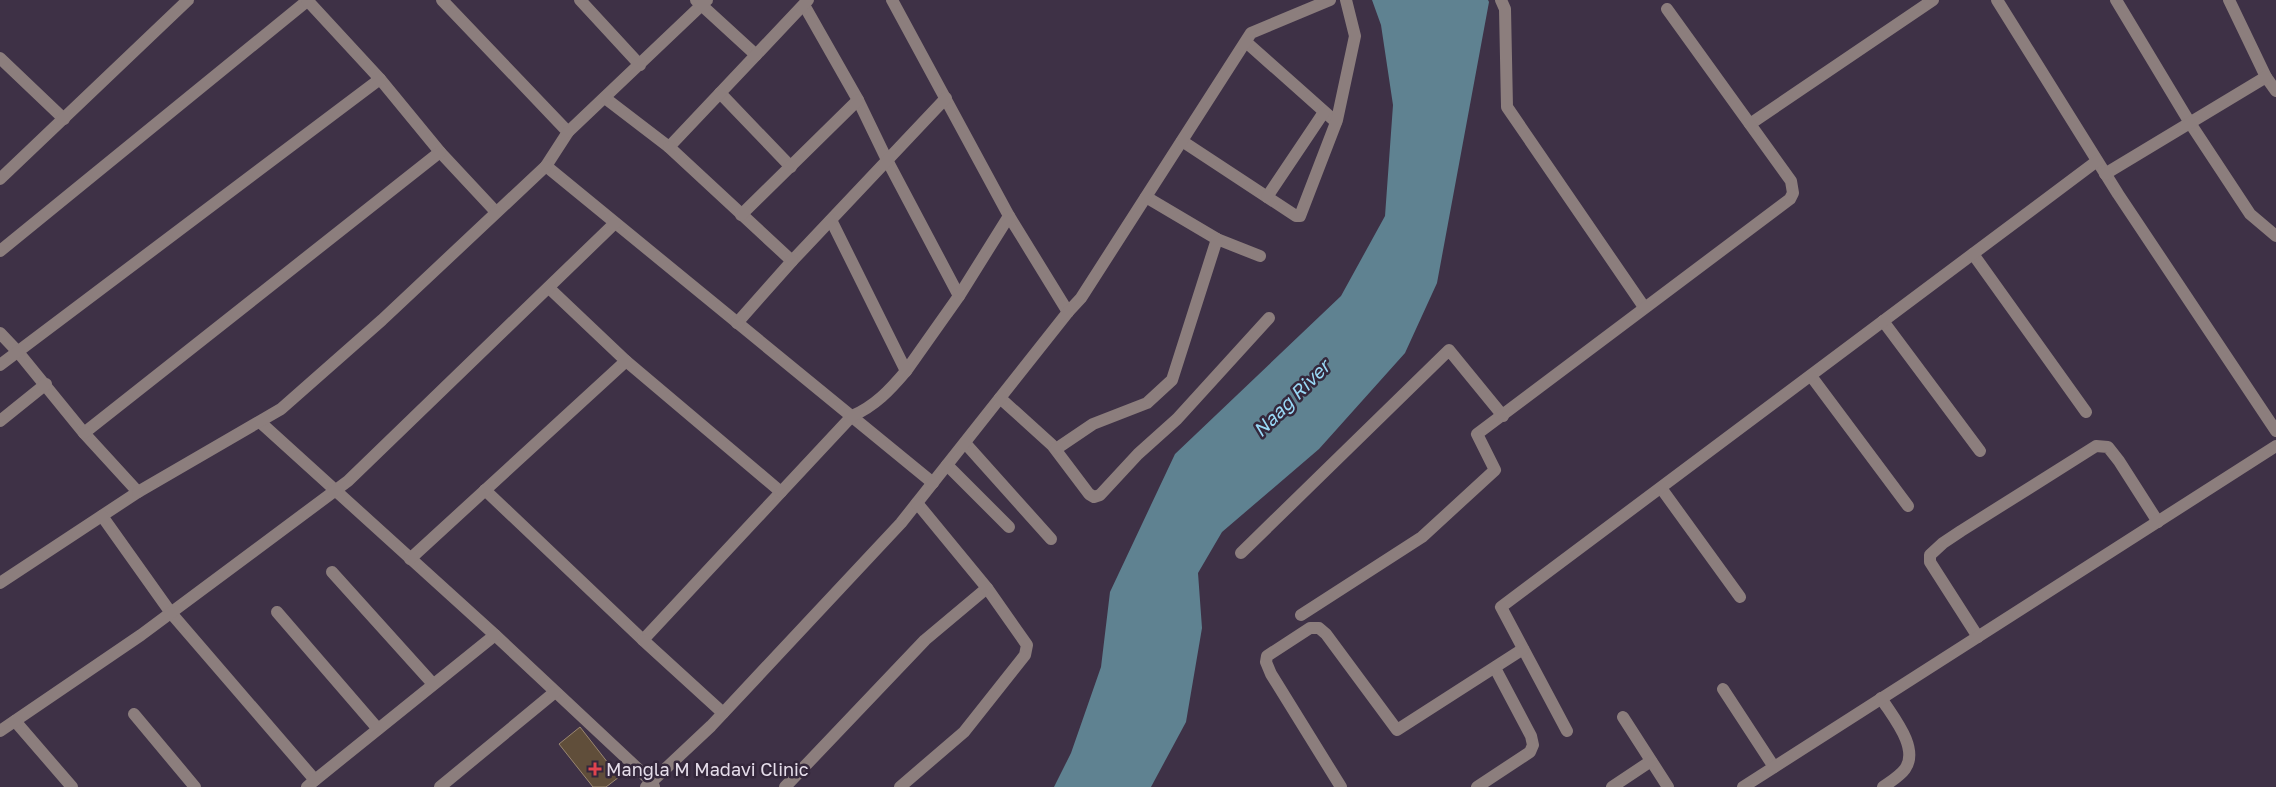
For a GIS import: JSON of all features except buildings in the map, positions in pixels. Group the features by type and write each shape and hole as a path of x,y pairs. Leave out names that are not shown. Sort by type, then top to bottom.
{"street":[{"path":"0,179 188,0"},
{"path":"0,251 307,0 380,79 440,152 496,212"},
{"path":"442,0 568,132"},
{"path":"580,0 640,65"},
{"path":"892,0 1009,216 1068,312"},
{"path":"260,422 494,635 651,785 723,713 901,523 948,465 1081,298 1251,33 1330,0"},
{"path":"1182,141 1300,216 1336,122 1355,36 1346,0"},
{"path":"1501,0 1505,9 1507,107 1644,307"},
{"path":"1750,124 1933,0"},
{"path":"1997,0 2105,174 2276,431"},
{"path":"2116,0 2190,123 2250,214 2276,236"},
{"path":"2229,0 2266,77 2276,91"},
{"path":"0,583 138,492 260,422 288,403 382,320 546,166 568,132 640,65 702,2 756,55"},
{"path":"669,147 806,2 858,100 886,160 959,296"},
{"path":"1301,615 1422,537 1495,470 1477,434 1790,199 1793,193 1791,181 1667,9"},
{"path":"1246,42 1336,122"},
{"path":"0,58 64,119"},
{"path":"2105,174 2266,77"},
{"path":"0,365 380,79"},
{"path":"720,93 791,166"},
{"path":"605,98 669,147 741,216 792,261"},
{"path":"738,323 792,261 946,98"},
{"path":"741,216 858,100"},
{"path":"1268,197 1324,112"},
{"path":"84,433 440,152"},
{"path":"1567,732 1502,608 2097,161"},
{"path":"546,166 933,483"},
{"path":"1146,197 1217,239 1260,256"},
{"path":"643,640 852,416 866,410 886,395 906,371 959,296 1009,216"},
{"path":"831,220 906,371"},
{"path":"0,731 171,613 348,481 616,223"},
{"path":"1056,449 1093,424 1147,403 1172,380 1217,239"},
{"path":"1973,254 2086,412"},
{"path":"549,288 626,361 781,492"},
{"path":"1000,398 1056,449 1089,494 1094,497 1100,495 1138,454 1177,419 1269,318"},
{"path":"1883,321 1980,451"},
{"path":"0,333 46,384 84,433 138,492"},
{"path":"1240,553 1449,350 1503,416"},
{"path":"410,559 626,361"},
{"path":"1811,376 1908,506"},
{"path":"0,421 46,384"},
{"path":"965,443 1051,538"},
{"path":"1978,637 1930,562 1930,555 1942,543 1960,531 2096,446 2108,448 2119,461 2158,522"},
{"path":"1743,787 2276,446"},
{"path":"948,465 1009,527"},
{"path":"1661,488 1740,597"},
{"path":"485,490 723,713"},
{"path":"900,787 964,732 1025,655 1027,645 987,588 917,503"},
{"path":"102,516 171,613 311,784 494,635"},
{"path":"332,572 434,684"},
{"path":"785,787 925,640 987,588"},
{"path":"277,612 378,729"},
{"path":"1341,787 1271,674 1266,662 1267,656 1310,628 1319,628 1326,634 1397,730 1523,649"},
{"path":"1477,787 1530,752 1533,745 1531,736 1495,668"},
{"path":"1723,689 1774,767"},
{"path":"440,787 555,692"},
{"path":"1881,698 1906,740 1910,754 1905,769 1883,787"},
{"path":"134,714 195,787"},
{"path":"1623,717 1668,787"},
{"path":"15,721 72,787"},
{"path":"1612,787 1651,761"}],"water":[{"name":"Naag River","path":"1372,0 1488,0 1489,2 1437,283 1405,353 1319,449 1222,532 1198,573 1202,628 1186,722 1151,787 1054,787 1071,753 1101,667 1110,592 1175,454 1341,296 1385,216 1393,105 1381,25"}],"place":[{"name":"Mangla M Madavi Clinic","path":"595,769"}]}
